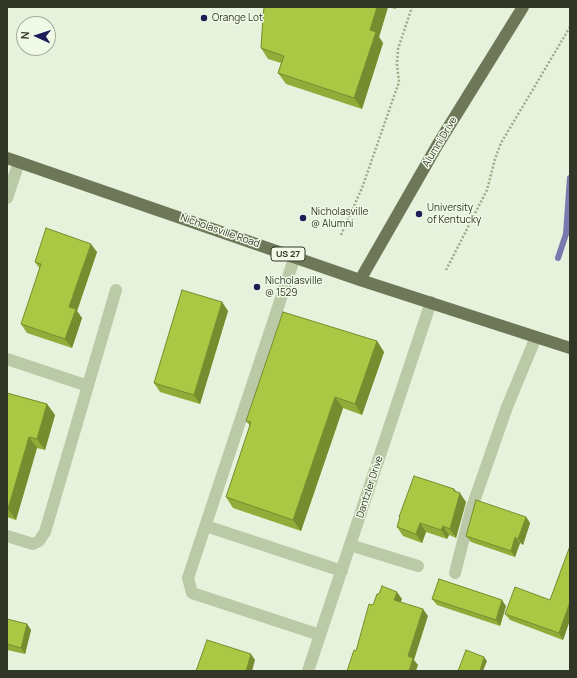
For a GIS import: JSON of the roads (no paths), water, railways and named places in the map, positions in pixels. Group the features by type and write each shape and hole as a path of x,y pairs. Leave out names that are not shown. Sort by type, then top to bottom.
{"main road":[{"name":"Alumni Drive","path":"360,280 438,144 524,7"},
{"name":"Nicholasville Road","path":"7,158 295,256 360,280 570,348"}],"street":[{"path":"7,198 19,162"},
{"path":"295,256 188,578 192,593 320,635"},
{"path":"7,536 33,544 39,541 45,532 116,290"},
{"name":"Dantzler Drive","path":"308,671 431,302"},
{"path":"455,573 471,510 507,407 536,336"},
{"path":"7,359 88,386"},
{"path":"206,526 342,571"},
{"path":"350,545 418,566"}],"waterway":[{"path":"558,258 566,234 570,178"}],"place":[{"name":"Orange Lot","path":"204,18"},
{"name":"University of Kentucky","path":"419,214"},
{"name":"Nicholasville @ Alumni","path":"303,218"},
{"name":"Nicholasville @ 1529","path":"257,287"}]}
